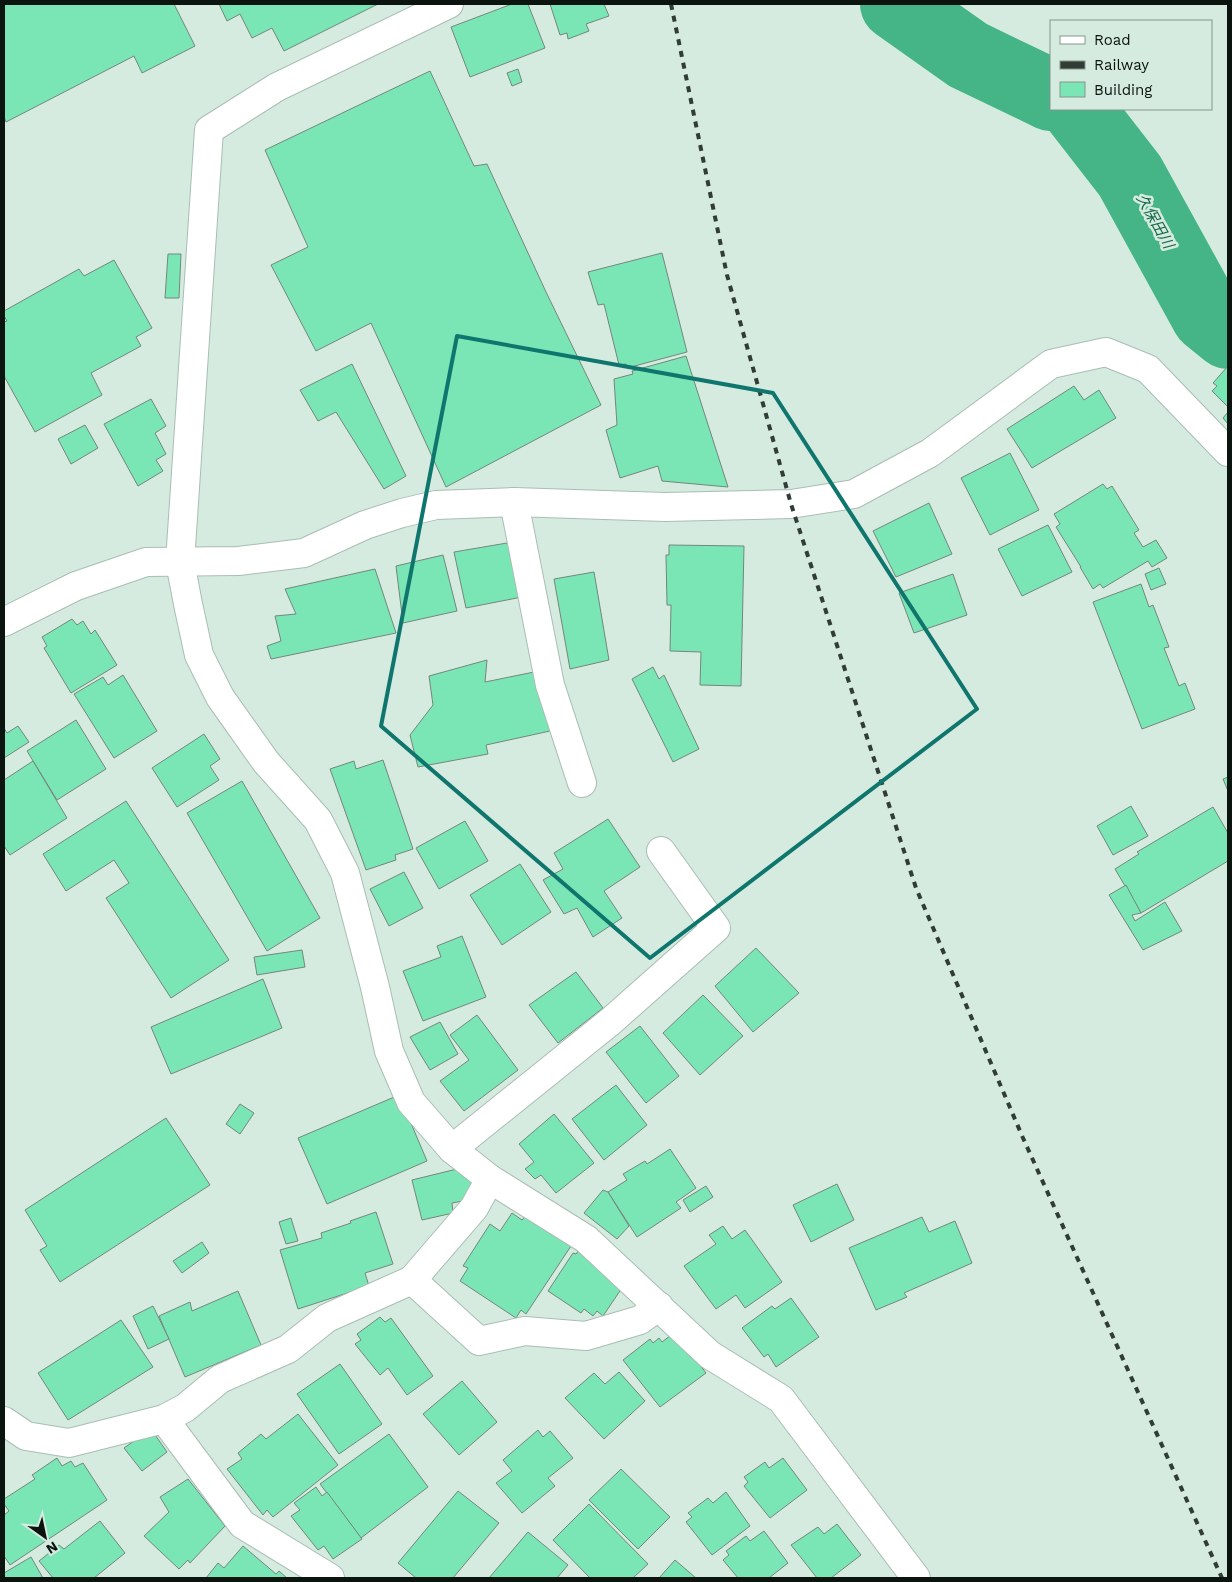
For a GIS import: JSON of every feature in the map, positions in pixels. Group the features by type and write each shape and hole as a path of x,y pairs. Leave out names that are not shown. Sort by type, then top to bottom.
{"street":[{"path":"449,4 277,87 209,130 180,562 199,655 220,697 266,762 318,820 345,873 375,987 388,1051 411,1102 452,1149 490,1179 586,1239 710,1355 782,1399 916,1578"},
{"path":"4,622 85,583 146,562 238,561 304,553 365,525 402,513 436,505 514,502 665,507 791,504 854,494 930,453 1051,364 1106,352 1148,369 1228,452"},
{"path":"514,502 550,685 582,783"},
{"path":"452,1149 611,1021 716,928 661,851"},
{"path":"4,1421 26,1436 69,1442 164,1419 185,1408 220,1379 288,1349 327,1318 412,1280 474,1208 490,1179"},
{"path":"412,1280 480,1341 524,1330 586,1336 640,1320 659,1306"},
{"path":"164,1419 242,1524 330,1578"}],"highlighted area":[{"path":"457,336 773,393 977,709 650,958 381,726"}],"building":[{"path":"4,4 174,4 195,46 142,73 134,56 6,122 4,117"},
{"path":"219,4 378,4 284,51 272,28 252,38 240,14 227,21"},
{"path":"512,4 528,4 545,48 470,77 451,27"},
{"path":"550,4 604,4 609,16 586,24 589,31 568,39 567,33 560,35"},
{"path":"518,69 522,82 512,86 507,73"},
{"path":"430,71 474,166 487,164 601,405 446,487 371,323 316,351 271,265 308,247 265,150"},
{"path":"662,253 687,352 627,368 626,364 619,365 604,304 598,305 588,272"},
{"path":"168,254 181,254 179,298 165,298"},
{"path":"114,260 152,328 136,337 141,346 91,373 102,395 35,432 4,376 4,322 7,321 4,311 79,269 84,276"},
{"path":"686,356 728,487 662,481 658,466 620,478 606,430 617,425 614,379 633,374 632,371"},
{"path":"352,364 406,476 384,489 336,412 318,421 300,390"},
{"path":"1228,366 1228,407 1212,391 1217,386 1213,383"},
{"path":"1074,386 1084,400 1099,390 1116,418 1032,468 1007,429"},
{"path":"151,399 166,426 155,433 166,454 156,460 163,471 138,486 104,424"},
{"path":"1228,412 1228,424 1223,418"},
{"path":"85,425 98,448 71,464 58,439"},
{"path":"1010,453 1039,510 990,535 961,478"},
{"path":"1103,484 1107,489 1112,486 1139,530 1134,533 1143,547 1156,540 1167,558 1152,567 1148,561 1103,588 1100,584 1093,589 1056,527 1060,524 1054,514"},
{"path":"929,503 952,554 896,577 873,531"},
{"path":"1048,525 1072,572 1022,596 998,549"},
{"path":"513,542 522,597 466,608 454,552"},
{"path":"669,545 744,546 741,686 700,685 701,652 670,651 671,605 667,605 666,555 669,555"},
{"path":"443,555 457,611 403,623 396,566"},
{"path":"1159,568 1166,584 1151,590 1145,574"},
{"path":"375,569 396,633 271,659 267,646 281,641 275,616 296,614 285,589"},
{"path":"594,572 609,660 570,669 554,579"},
{"path":"953,574 967,615 914,633 899,593"},
{"path":"1141,584 1149,607 1153,605 1169,647 1164,648 1179,686 1185,683 1195,709 1142,729 1093,602"},
{"path":"72,619 77,625 83,621 91,634 95,630 117,665 71,693 44,648 47,646 42,637"},
{"path":"487,660 485,682 539,671 550,731 486,745 488,754 418,767 410,735 433,705 429,676"},
{"path":"653,667 659,679 664,675 699,749 673,762 632,679"},
{"path":"123,675 157,731 114,758 74,694 103,677 108,685"},
{"path":"76,720 106,769 57,800 27,751"},
{"path":"18,726 29,742 4,758 4,728 7,733"},
{"path":"204,734 220,759 210,766 219,780 177,807 152,768"},
{"path":"383,760 413,849 395,855 396,860 366,870 330,769 354,761 356,769"},
{"path":"33,761 67,818 10,855 4,846 4,780"},
{"path":"1228,777 1228,791 1223,779"},
{"path":"242,781 320,918 267,951 187,813"},
{"path":"126,801 229,960 171,998 106,898 129,883 114,860 66,891 43,854"},
{"path":"1131,806 1148,836 1113,855 1097,826"},
{"path":"1213,807 1228,833 1228,861 1141,913 1115,869 1139,854 1137,852"},
{"path":"608,819 640,867 604,891 622,918 593,937 577,908 564,914 543,880 563,869 554,853"},
{"path":"465,821 488,861 439,889 416,848"},
{"path":"520,864 551,912 502,945 470,895"},
{"path":"404,872 423,908 389,926 370,889"},
{"path":"1126,885 1141,913 1132,915 1135,921 1165,902 1182,931 1143,950 1109,895"},
{"path":"462,936 486,997 423,1021 403,971 441,957 437,946"},
{"path":"756,948 799,993 753,1032 715,986"},
{"path":"302,950 305,967 257,975 254,957"},
{"path":"576,972 603,1008 558,1043 529,1005"},
{"path":"263,979 282,1028 171,1074 151,1027"},
{"path":"703,995 743,1036 700,1075 663,1033"},
{"path":"477,1015 518,1070 464,1111 440,1081 469,1060 450,1035"},
{"path":"440,1022 458,1054 430,1070 410,1037"},
{"path":"640,1026 679,1076 646,1103 606,1052"},
{"path":"616,1085 647,1125 604,1160 572,1119"},
{"path":"399,1095 427,1161 327,1204 298,1138"},
{"path":"240,1104 254,1113 240,1134 226,1124"},
{"path":"554,1114 594,1163 556,1193 541,1175 535,1179 525,1169 534,1162 519,1144"},
{"path":"166,1118 210,1185 60,1282 40,1250 47,1246 25,1210"},
{"path":"670,1149 696,1188 676,1202 681,1208 637,1237 608,1192 627,1180 623,1174 645,1161 647,1164"},
{"path":"461,1168 478,1180 463,1201 452,1203 453,1213 422,1220 412,1180"},
{"path":"837,1184 854,1220 811,1242 793,1205"},
{"path":"706,1186 713,1197 690,1212 683,1200"},
{"path":"603,1190 608,1192 629,1226 617,1239 584,1213"},
{"path":"376,1212 393,1264 365,1273 369,1286 298,1309 280,1250 322,1238 321,1233"},
{"path":"512,1213 522,1220 528,1213 573,1243 526,1314 521,1310 516,1318 460,1281 468,1268 463,1266 490,1224 500,1231"},
{"path":"922,1217 929,1232 955,1221 972,1263 904,1293 907,1297 876,1310 849,1248"},
{"path":"291,1218 298,1241 286,1244 279,1222"},
{"path":"723,1226 732,1239 745,1230 782,1282 745,1308 736,1295 716,1309 684,1266 716,1244 709,1235"},
{"path":"202,1242 209,1253 182,1273 173,1261"},
{"path":"581,1247 628,1279 603,1316 597,1311 593,1316 584,1309 581,1313 548,1291 573,1253 576,1254"},
{"path":"238,1291 261,1345 185,1377 159,1316 190,1302 192,1311"},
{"path":"791,1298 819,1337 776,1367 768,1354 764,1357 742,1328 772,1306 775,1309"},
{"path":"153,1306 169,1339 148,1349 133,1316"},
{"path":"380,1317 385,1322 391,1318 433,1376 407,1395 388,1368 380,1375 355,1344 361,1340 357,1334"},
{"path":"121,1320 153,1367 68,1420 38,1373"},
{"path":"675,1332 706,1373 660,1407 623,1360 650,1339 653,1343 659,1338 662,1342"},
{"path":"340,1364 382,1424 339,1454 297,1394"},
{"path":"619,1372 645,1401 604,1439 565,1398 594,1373 605,1384"},
{"path":"462,1381 497,1422 459,1455 423,1414"},
{"path":"298,1414 338,1465 273,1517 267,1510 263,1515 227,1469 242,1459 238,1453 261,1434 266,1439"},
{"path":"151,1429 167,1452 142,1471 124,1448"},
{"path":"538,1430 543,1437 550,1431 573,1458 548,1478 555,1486 522,1513 496,1483 512,1471 503,1460"},
{"path":"389,1434 428,1487 361,1538 320,1484"},
{"path":"57,1458 62,1466 71,1461 75,1467 83,1463 107,1500 10,1565 4,1556 4,1515 9,1511 4,1504 4,1499 35,1479 32,1475"},
{"path":"783,1458 807,1490 770,1518 744,1486 748,1482 744,1477 765,1462 769,1468"},
{"path":"621,1469 670,1517 638,1549 589,1500"},
{"path":"188,1479 225,1526 190,1563 188,1560 179,1569 144,1536 169,1512 160,1497"},
{"path":"316,1487 322,1496 327,1492 362,1539 333,1559 324,1546 318,1550 291,1516 300,1510 294,1503"},
{"path":"458,1491 499,1523 453,1578 416,1578 398,1563"},
{"path":"726,1492 750,1526 712,1555 686,1522 692,1517 688,1513 708,1498 713,1503"},
{"path":"589,1504 648,1564 633,1578 590,1578 553,1540"},
{"path":"100,1521 125,1553 94,1578 53,1578 39,1561 59,1545 64,1549"},
{"path":"837,1524 861,1555 831,1578 817,1578 791,1545 818,1527 824,1534"},
{"path":"764,1531 788,1563 769,1578 738,1578 723,1560 729,1555 726,1551 746,1536 750,1541"},
{"path":"528,1532 568,1565 557,1578 489,1578"},
{"path":"243,1546 276,1574 279,1571 287,1578 206,1578 218,1563 224,1568"},
{"path":"31,1557 43,1578 4,1578 4,1573"},
{"path":"675,1560 696,1578 659,1578"}],"waterway":[{"name":"久保田川","path":"896,4 968,55 1050,95"},
{"name":"久保田川","path":"1079,110 1130,176 1207,316 1228,333"}],"railway":[{"path":"671,4 727,275 791,504 916,888 1023,1138 1222,1578"}]}
